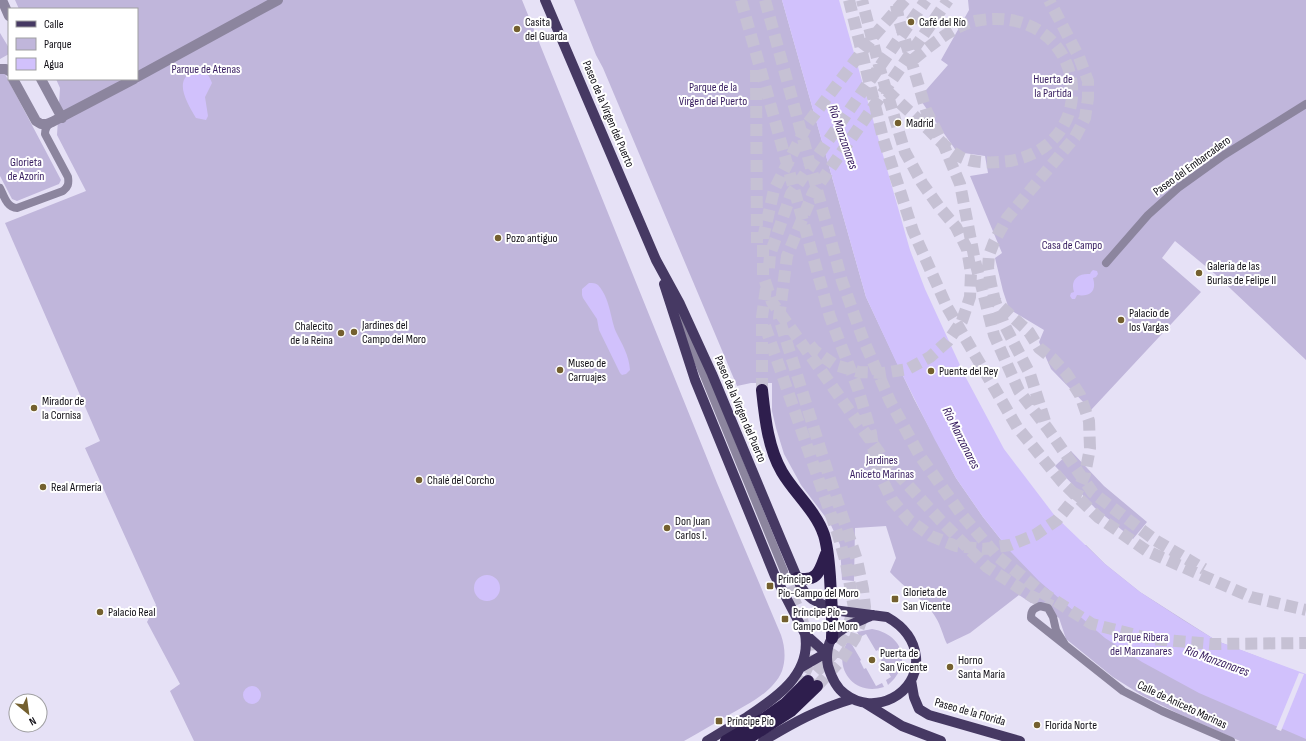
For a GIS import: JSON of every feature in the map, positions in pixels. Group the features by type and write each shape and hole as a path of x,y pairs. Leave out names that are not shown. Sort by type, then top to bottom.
{"highway":[{"path":"762,390 765,417 774,456 783,473 818,522 824,536 833,610 832,638"},
{"path":"796,575 805,580 816,577 827,551"},
{"path":"726,741 765,718 812,683 791,712 744,741"}],"main road":[{"name":"Paseo de la Virgen del Puerto","path":"545,0 656,260 695,380 805,634 826,654"},
{"name":"Paseo de la Virgen del Puerto","path":"656,260 680,304 712,374 796,575 806,594 812,599 833,610 873,616"},
{"path":"865,703 887,701 896,696 905,689 911,680 915,668 916,660 913,643 908,633 901,626 887,617 873,616 843,629 832,638 826,654 828,666 834,682 844,694 852,699 865,703 902,726 941,741"},
{"path":"707,741 770,703 780,695 796,676 800,668 807,644 805,634"},
{"path":"800,668 826,654"},
{"name":"Paseo de la Florida","path":"911,680 914,697 919,709 929,715 1020,741"},
{"path":"763,741 797,720 835,704 852,699"}],"street":[{"path":"2,0 8,14"},
{"path":"138,76 278,0"},
{"path":"14,80 36,121 41,124 46,124 57,120"},
{"path":"41,80 57,120"},
{"path":"0,188 10,206 13,208 17,208 63,191 69,181 45,134 47,126 132,80"},
{"name":"Paseo del Embarcadero","path":"1106,263 1148,215 1178,188 1224,155 1306,104"},
{"path":"779,573 782,581 790,580 796,575"},
{"name":"Calle de Aniceto Marinas","path":"1066,646 1056,630 1053,616 1048,608 1040,606 1033,609 1031,612 1031,618 1066,646 1123,691 1162,712 1231,741"}],"green space":[{"name":"Jardines del Campo del Moro","path":"15,0 522,0 717,483 781,635 784,648 784,662 778,679 772,686 750,703 684,741 194,741 170,691 180,684 147,622 156,605 85,448 100,441 5,223 86,191 57,135 60,88 56,80 138,80 138,8 19,8"},
{"path":"574,0 782,0 866,297 914,399 956,478 983,517 1010,551 1086,545 1105,564 1140,592 1217,641 1306,675 1306,741 1240,741 1143,696 1113,677 1066,639 1059,618 1036,603 1031,603 1019,595 970,633 947,644 939,624 932,612 890,572 896,558 886,526 855,528 854,581 842,580 840,545 830,523 801,485 784,454 772,411 772,383 751,383 737,386"},
{"path":"968,0 1306,0 1306,360 1215,274 1175,241 1162,258 1201,292 1091,410 1051,369 1039,342 1044,330 1009,309 1003,291 995,258 1002,253 970,176 988,173 985,156 957,152 919,98 948,65 941,60 969,10"},
{"path":"0,33 8,46 8,55 0,59"},
{"name":"Glorieta de Azorín","path":"0,74 5,74 61,180 59,184 17,201 12,199 0,176"},
{"path":"1071,451 1104,486 1147,522 1133,539 1095,508 1055,466"},
{"path":"872,629 883,632 891,637 897,643 901,651 902,659 900,668 896,677 888,685 886,680 891,677 881,660 883,658 878,650 876,651 866,634 860,637 857,632"},
{"path":"853,635 856,639 851,643 861,660 860,661 864,669 866,668 876,686 882,683 884,687 872,689 861,687 853,682 846,674 843,665 843,655 846,645"}],"water":[{"name":"Río Manzanares","path":"782,0 839,0 910,250 925,289 965,376 1004,449 1055,516 1105,564 1140,592 1217,641 1306,674 1306,739 1199,693 1142,662 1105,638 1039,581 1010,551 983,517 956,478 935,440 866,297"},
{"path":"199,70 207,74 212,83 205,97 208,116 206,120 196,118 185,98 183,91 185,78 190,73"},
{"path":"1093,270 1097,271 1098,274 1093,278 1093,290 1089,294 1077,295 1075,299 1072,299 1070,296 1071,293 1074,292 1073,284 1076,278 1082,275 1090,274"},
{"path":"589,283 598,285 605,296 616,332 628,359 630,370 626,374 622,375 620,373 599,330 597,319 583,298 582,289"},
{"path":"487,575 496,579 500,588 496,597 487,601 478,597 474,588 478,579"},
{"path":"252,686 258,689 261,695 258,701 252,704 246,701 243,695 246,689"}],"pier":[{"path":"1299,673 1304,674 1281,731 1276,729"}],"tunnel":[{"path":"741,0 830,317 858,389 871,433 876,467 892,500 909,520 931,536 956,546 983,549 1010,545 1035,535 1057,520 1074,499 1085,474 1090,448 1089,421 1080,395 1066,373 1053,359 1039,348 1029,332 995,301"},
{"path":"765,0 842,281 863,339 890,401 920,456 962,515 997,556 1043,593 1092,624 1152,639 1211,644 1306,643"},
{"path":"849,0 883,138 913,231 947,307 1017,427 1062,482 1098,517 1147,551 1251,597 1306,610"},
{"path":"810,345 815,351 835,365 859,372 883,373 908,369 930,357 948,341 962,321 970,297 971,273 967,249 956,227 922,183 905,152 881,73 862,0"},
{"path":"905,0 873,37 808,123 774,190 763,238 763,275 772,302 883,458 941,521 987,567 1033,597 1052,606"},
{"path":"769,268 770,255 791,194 926,0"},
{"path":"817,686 841,660 855,638 865,607 857,560 779,318 787,256 813,193 948,0"},
{"path":"1045,421 1030,374 1004,324 995,301 988,268 989,255 1007,218 1075,137 1085,118 1088,98 1088,81 1079,57 1049,0"},
{"path":"896,5 899,20 926,110 944,146 960,184 975,261 994,335 1019,391 1093,493 1155,540 1204,569"},
{"path":"887,91 951,151 964,159 984,162 1010,161 1042,149 1062,128 1071,103 1070,76 1060,51 1040,31 1012,20 975,21 956,28 906,65"},
{"path":"756,70 757,243"},
{"path":"762,390 762,317 766,288"},
{"path":"765,326 838,535 846,563 854,608 846,633 840,643 832,655 808,681"},
{"path":"786,575 803,616 810,640 812,662 801,684"}],"place":[{"name":"Café del Río","path":"911,22"},
{"name":"Casita del Guarda","path":"517,29"},
{"name":"Madrid","path":"898,123"},
{"name":"Pozo antiguo","path":"498,238"},
{"name":"Galería de las Burlas de Felipe II","path":"1199,273"},
{"name":"Palacio de los Vargas","path":"1121,320"},
{"name":"Jardines del Campo del Moro","path":"354,332"},
{"name":"Chalecito de la Reina","path":"341,333"},
{"name":"Museo de Carruajes","path":"560,370"},
{"name":"Puente del Rey","path":"931,371"},
{"name":"Mirador de la Cornisa","path":"34,408"},
{"name":"Chalé del Corcho","path":"419,480"},
{"name":"Real Armería","path":"43,487"},
{"name":"Don Juan Carlos I.","path":"667,528"},
{"name":"Príncipe Pío-Campo del Moro","path":"770,586"},
{"name":"Glorieta de San Vicente","path":"895,599"},
{"name":"Palacio Real","path":"100,612"},
{"name":"Príncipe Pío - Campo Del Moro","path":"785,619"},
{"name":"Puerta de San Vicente","path":"872,660"},
{"name":"Horno Santa María","path":"950,667"},
{"name":"Príncipe Pío","path":"719,721"},
{"name":"Florida Norte","path":"1037,725"}],"park label":[{"name":"Parque de Atenas","path":"206,69"},
{"name":"Huerta de la Partida","path":"1053,86"},
{"name":"Parque de la Virgen del Puerto","path":"713,94"},
{"name":"Casa de Campo","path":"1072,245"},
{"name":"Jardines Aniceto Marinas","path":"882,467"},
{"name":"Parque Ribera del Manzanares","path":"1141,644"}]}
